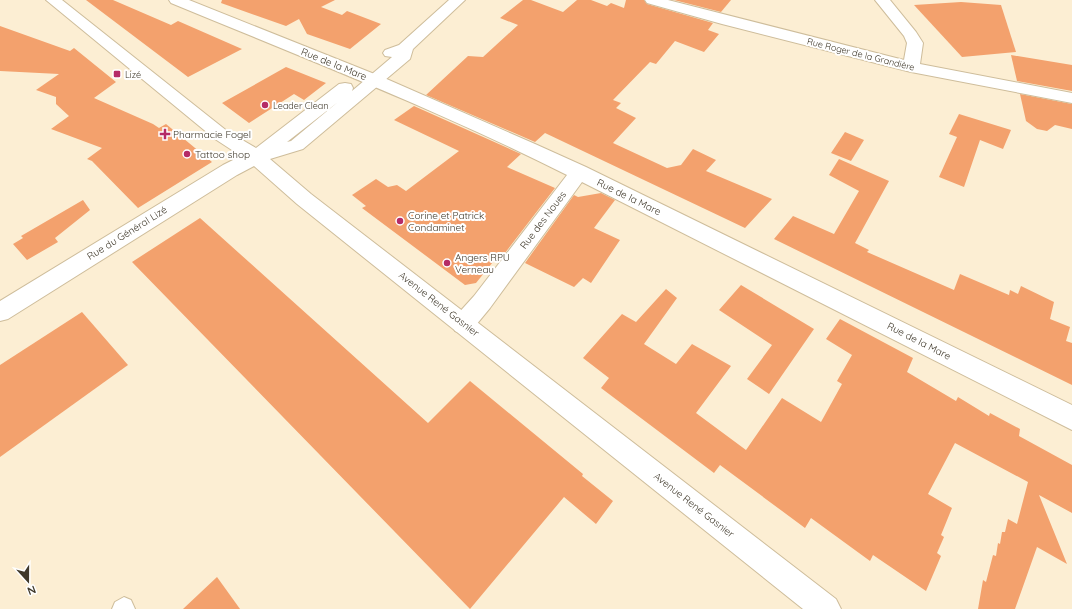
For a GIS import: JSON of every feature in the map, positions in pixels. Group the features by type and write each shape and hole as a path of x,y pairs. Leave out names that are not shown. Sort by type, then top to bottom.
{"street":[{"name":"Avenue René Gasnier","path":"52,0 133,62 221,135 256,157 297,194 826,609"},
{"name":"Rue de la Mare","path":"176,0 368,78 529,148 1072,418"},
{"name":"Rue du Général Lizé","path":"0,312 230,170 256,157 297,145 368,78 404,56 405,48 458,0"},
{"name":"Rue Roger de la Grandière","path":"652,0 727,21 911,67 1072,98"},
{"path":"882,0 911,35 915,43 911,67"},
{"name":"Rue des Noues","path":"463,324 482,302 579,172"}],"lane":[{"path":"122,609 124,607 125,609"}],"building":[{"path":"86,0 113,0 171,25 178,21 242,49 188,77"},
{"path":"222,0 335,0 321,7 342,15 347,11 381,24 350,49 307,34 299,19 286,26 221,3"},
{"path":"523,0 531,0 563,12 577,0 591,0 607,6 611,3 624,8 626,0 644,0 647,4 713,23 708,30 719,34 704,52 675,41 656,64 650,62 613,100 621,103 616,108 636,118 613,143 667,168 681,165 693,149 716,160 706,171 772,199 745,228 545,133 535,142 426,95 468,56 483,57 518,25 500,18"},
{"path":"674,0 731,0 721,12"},
{"path":"961,2 1001,5 1016,52 962,57 914,5"},
{"path":"0,26 70,51 74,48 116,82 94,98 159,128 166,124 212,162 138,208 92,161 87,159 102,148 51,129 69,116 56,104 56,97 36,90 59,74 0,71"},
{"path":"1011,55 1072,65 1072,91 1017,81"},
{"path":"286,67 326,83 304,100 294,94 249,123 222,103"},
{"path":"1020,94 1072,104 1072,129 1055,125 1047,131 1037,129 1026,121"},
{"path":"414,106 521,154 507,167 555,188 505,253 501,252 476,283 465,285 362,208 366,206 352,195 376,179 388,187 397,185 406,191 459,151 394,120"},
{"path":"959,114 1011,130 1003,149 980,140 964,187 939,177 957,137 949,134"},
{"path":"845,132 864,140 851,161 831,153"},
{"path":"839,159 889,181 855,243 869,250 867,252 954,290 960,274 1009,295 1010,290 1018,294 1021,286 1054,302 1050,319 1070,327 1066,341 1072,343 1072,385 774,239 793,216 834,234 859,191 829,175"},
{"path":"601,193 615,200 594,228 620,240 591,283 583,278 574,287 525,263 574,195 578,197"},
{"path":"83,200 90,210 55,238 58,242 27,260 13,244 23,238 21,236"},
{"path":"200,218 428,423 470,381 583,474 582,476 613,501 596,524 564,497 470,609 132,262"},
{"path":"741,285 814,329 769,394 747,379 772,345 719,310"},
{"path":"666,289 677,298 644,344 676,364 692,344 731,366 696,413 746,450 782,398 821,422 842,384 837,381 852,355 826,339 840,319 913,358 907,372 956,401 958,397 989,416 990,413 1020,429 1019,436 1072,465 1072,513 1039,495 1067,564 1037,547 1015,609 978,609 983,580 986,582 993,555 996,556 998,543 1000,544 1002,532 1005,532 1008,519 1017,524 1028,482 955,443 928,494 952,508 941,535 944,537 937,553 941,556 926,591 873,555 870,561 811,518 805,528 720,465 714,473 601,388 609,378 583,358 622,314 636,322"},
{"path":"82,312 128,365 0,457 0,365"},
{"path":"217,577 240,609 183,609"}],"place":[{"name":"Lizé","path":"117,74"},
{"name":"Leader Clean","path":"265,105"},
{"name":"Pharmacie Fogel","path":"165,134"},
{"name":"Tattoo shop","path":"187,154"},
{"name":"Corine et Patrick Condaminet","path":"400,221"},
{"name":"Angers RPU Verneau","path":"447,263"}]}
